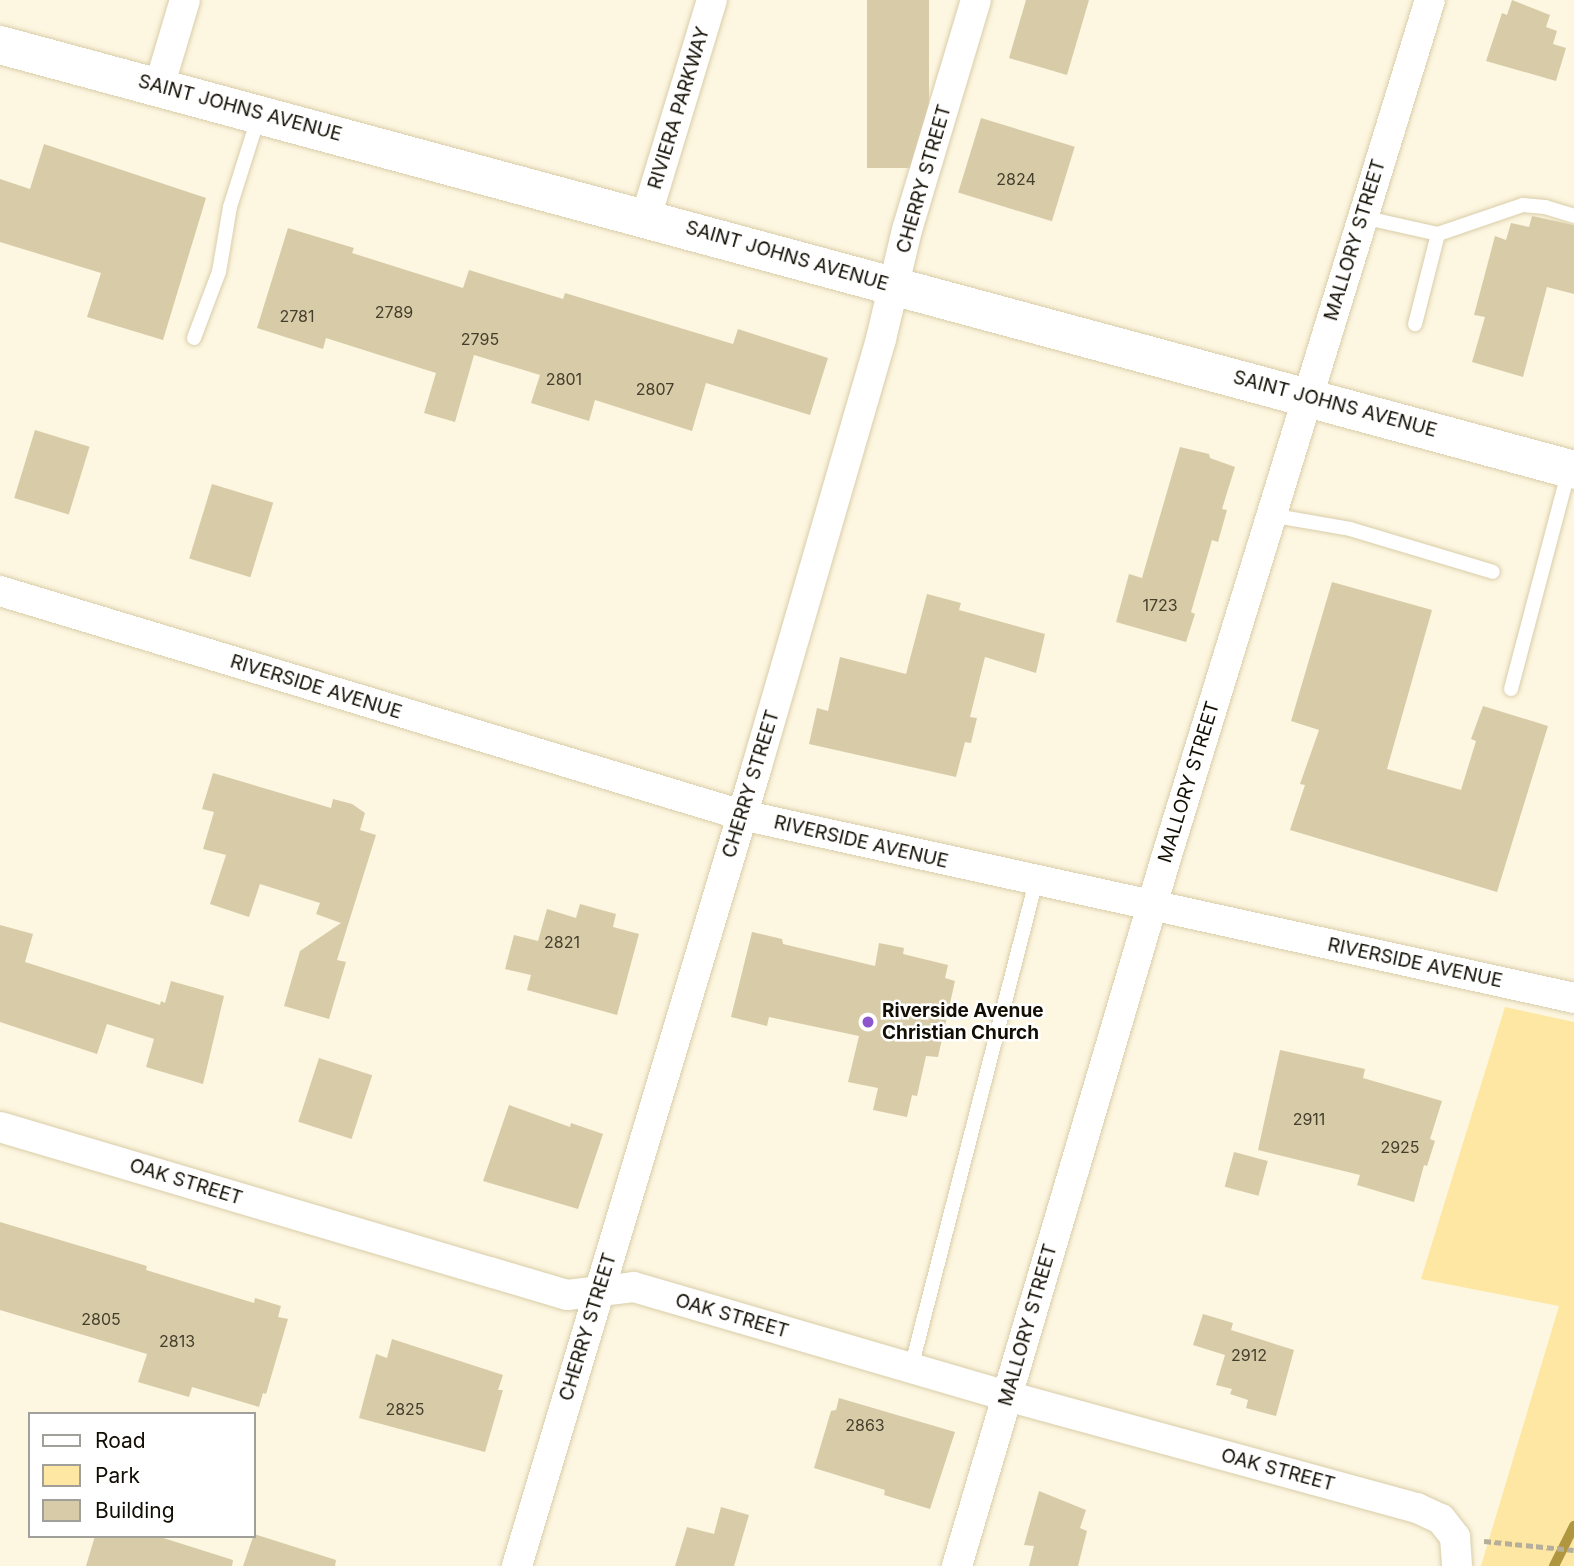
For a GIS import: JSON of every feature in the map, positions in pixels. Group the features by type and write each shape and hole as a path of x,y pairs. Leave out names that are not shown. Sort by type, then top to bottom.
{"main road":[{"name":"SAINT JOHNS AVENUE","path":"0,45 646,217 1571,469"}],"street":[{"path":"159,87 185,0"},
{"name":"RIVIERA PARKWAY","path":"646,217 712,0"},
{"name":"CHERRY STREET","path":"517,1566 743,815 895,286 907,230 976,0"},
{"name":"MALLORY STREET","path":"957,1566 1270,514 1430,0"},
{"name":"RIVERSIDE AVENUE","path":"0,591 743,815 1574,998"},
{"name":"OAK STREET","path":"0,1127 566,1295 634,1287 911,1368 1418,1508 1441,1519 1456,1552"}],"lane":[{"path":"194,338 219,272 230,207 259,113"},
{"path":"1362,217 1438,234 1523,205 1545,207 1574,216"},
{"path":"1415,324 1438,234"},
{"path":"1511,689 1571,469"},
{"path":"1270,514 1350,529 1493,572"},
{"path":"911,1368 1036,881"}],"path":[{"path":"1456,1552 1525,1545 1574,1550"}],"green space":[{"path":"1505,1007 1574,1022 1574,1566 1481,1566 1559,1306 1421,1279"}],"building":[{"path":"867,0 929,0 929,168 867,168"},
{"path":"1026,0 1089,0 1067,75 1009,58"},
{"path":"1512,0 1550,15 1546,27 1557,31 1553,44 1566,48 1556,81 1486,61 1502,13 1507,15"},
{"path":"981,118 1075,147 1052,221 958,193"},
{"path":"44,144 206,198 163,340 87,317 101,273 0,242 0,179 30,189"},
{"path":"1532,216 1574,225 1574,294 1547,287 1523,377 1472,362 1485,317 1474,315 1495,236 1506,240 1511,223 1529,227"},
{"path":"288,228 354,248 352,253 463,288 469,270 563,299 565,293 733,344 738,329 828,358 810,415 706,383 692,431 595,400 589,421 531,403 540,375 474,355 455,422 424,413 436,373 326,338 323,349 257,328"},
{"path":"35,430 90,447 69,515 14,498"},
{"path":"1180,447 1209,454 1210,458 1235,467 1222,509 1227,510 1218,542 1212,540 1191,612 1195,614 1186,642 1116,622 1129,574 1142,578"},
{"path":"212,484 273,503 250,577 189,559"},
{"path":"1332,582 1432,610 1387,769 1461,790 1476,741 1471,739 1483,706 1548,726 1497,892 1290,830 1305,785 1300,784 1319,730 1291,721"},
{"path":"927,594 961,603 959,610 1045,634 1036,673 985,657 970,717 977,718 971,743 965,742 956,777 809,744 817,708 828,711 840,657 906,674"},
{"path":"213,773 331,808 333,799 352,804 365,813 360,830 376,835 337,960 346,962 329,1019 284,1006 300,951 341,923 316,914 320,903 260,884 249,917 210,904 226,855 203,849 214,812 202,809"},
{"path":"580,904 616,914 613,927 639,934 617,1015 527,990 531,975 505,969 514,935 538,941 547,909 576,918"},
{"path":"0,925 33,934 25,962 160,1005 161,1001 165,1003 171,981 224,996 203,1084 146,1067 154,1039 107,1024 97,1054 0,1022"},
{"name":"Riverside Avenue Christian Church","path":"752,932 782,939 783,944 875,966 879,943 904,948 903,954 948,965 945,978 955,981 938,1057 926,1056 917,1096 912,1095 907,1117 873,1110 878,1088 848,1082 859,1036 769,1017 767,1026 731,1017"},
{"path":"1280,1050 1365,1069 1363,1078 1442,1101 1430,1139 1435,1141 1427,1166 1424,1165 1414,1202 1357,1185 1360,1175 1258,1150"},
{"path":"319,1058 372,1075 352,1139 298,1122"},
{"path":"509,1105 570,1127 571,1123 603,1134 578,1209 483,1181"},
{"path":"1234,1152 1268,1161 1258,1196 1225,1187"},
{"path":"0,1222 147,1266 146,1270 254,1303 255,1298 281,1306 278,1317 288,1319 266,1394 263,1393 259,1407 192,1387 189,1397 138,1382 147,1354 0,1310"},
{"path":"1203,1314 1233,1323 1231,1330 1294,1350 1276,1416 1246,1408 1248,1400 1230,1394 1232,1389 1216,1385 1225,1355 1193,1345"},
{"path":"392,1339 503,1375 498,1390 503,1390 485,1452 359,1418 376,1354 387,1358"},
{"path":"839,1398 955,1432 930,1509 884,1495 885,1490 814,1468 831,1411 836,1410"},
{"path":"1039,1491 1086,1510 1080,1528 1087,1531 1078,1566 1029,1566 1034,1546 1024,1545"},
{"path":"721,1507 749,1515 734,1566 675,1566 687,1527 714,1534"},
{"path":"256,1535 336,1560 335,1566 243,1566"},
{"path":"94,1538 163,1538 233,1560 232,1566 86,1566"}],"waterway":[{"path":"1554,1566 1574,1526"}],"place":[{"name":"Riverside Avenue Christian Church","path":"868,1022"}]}
